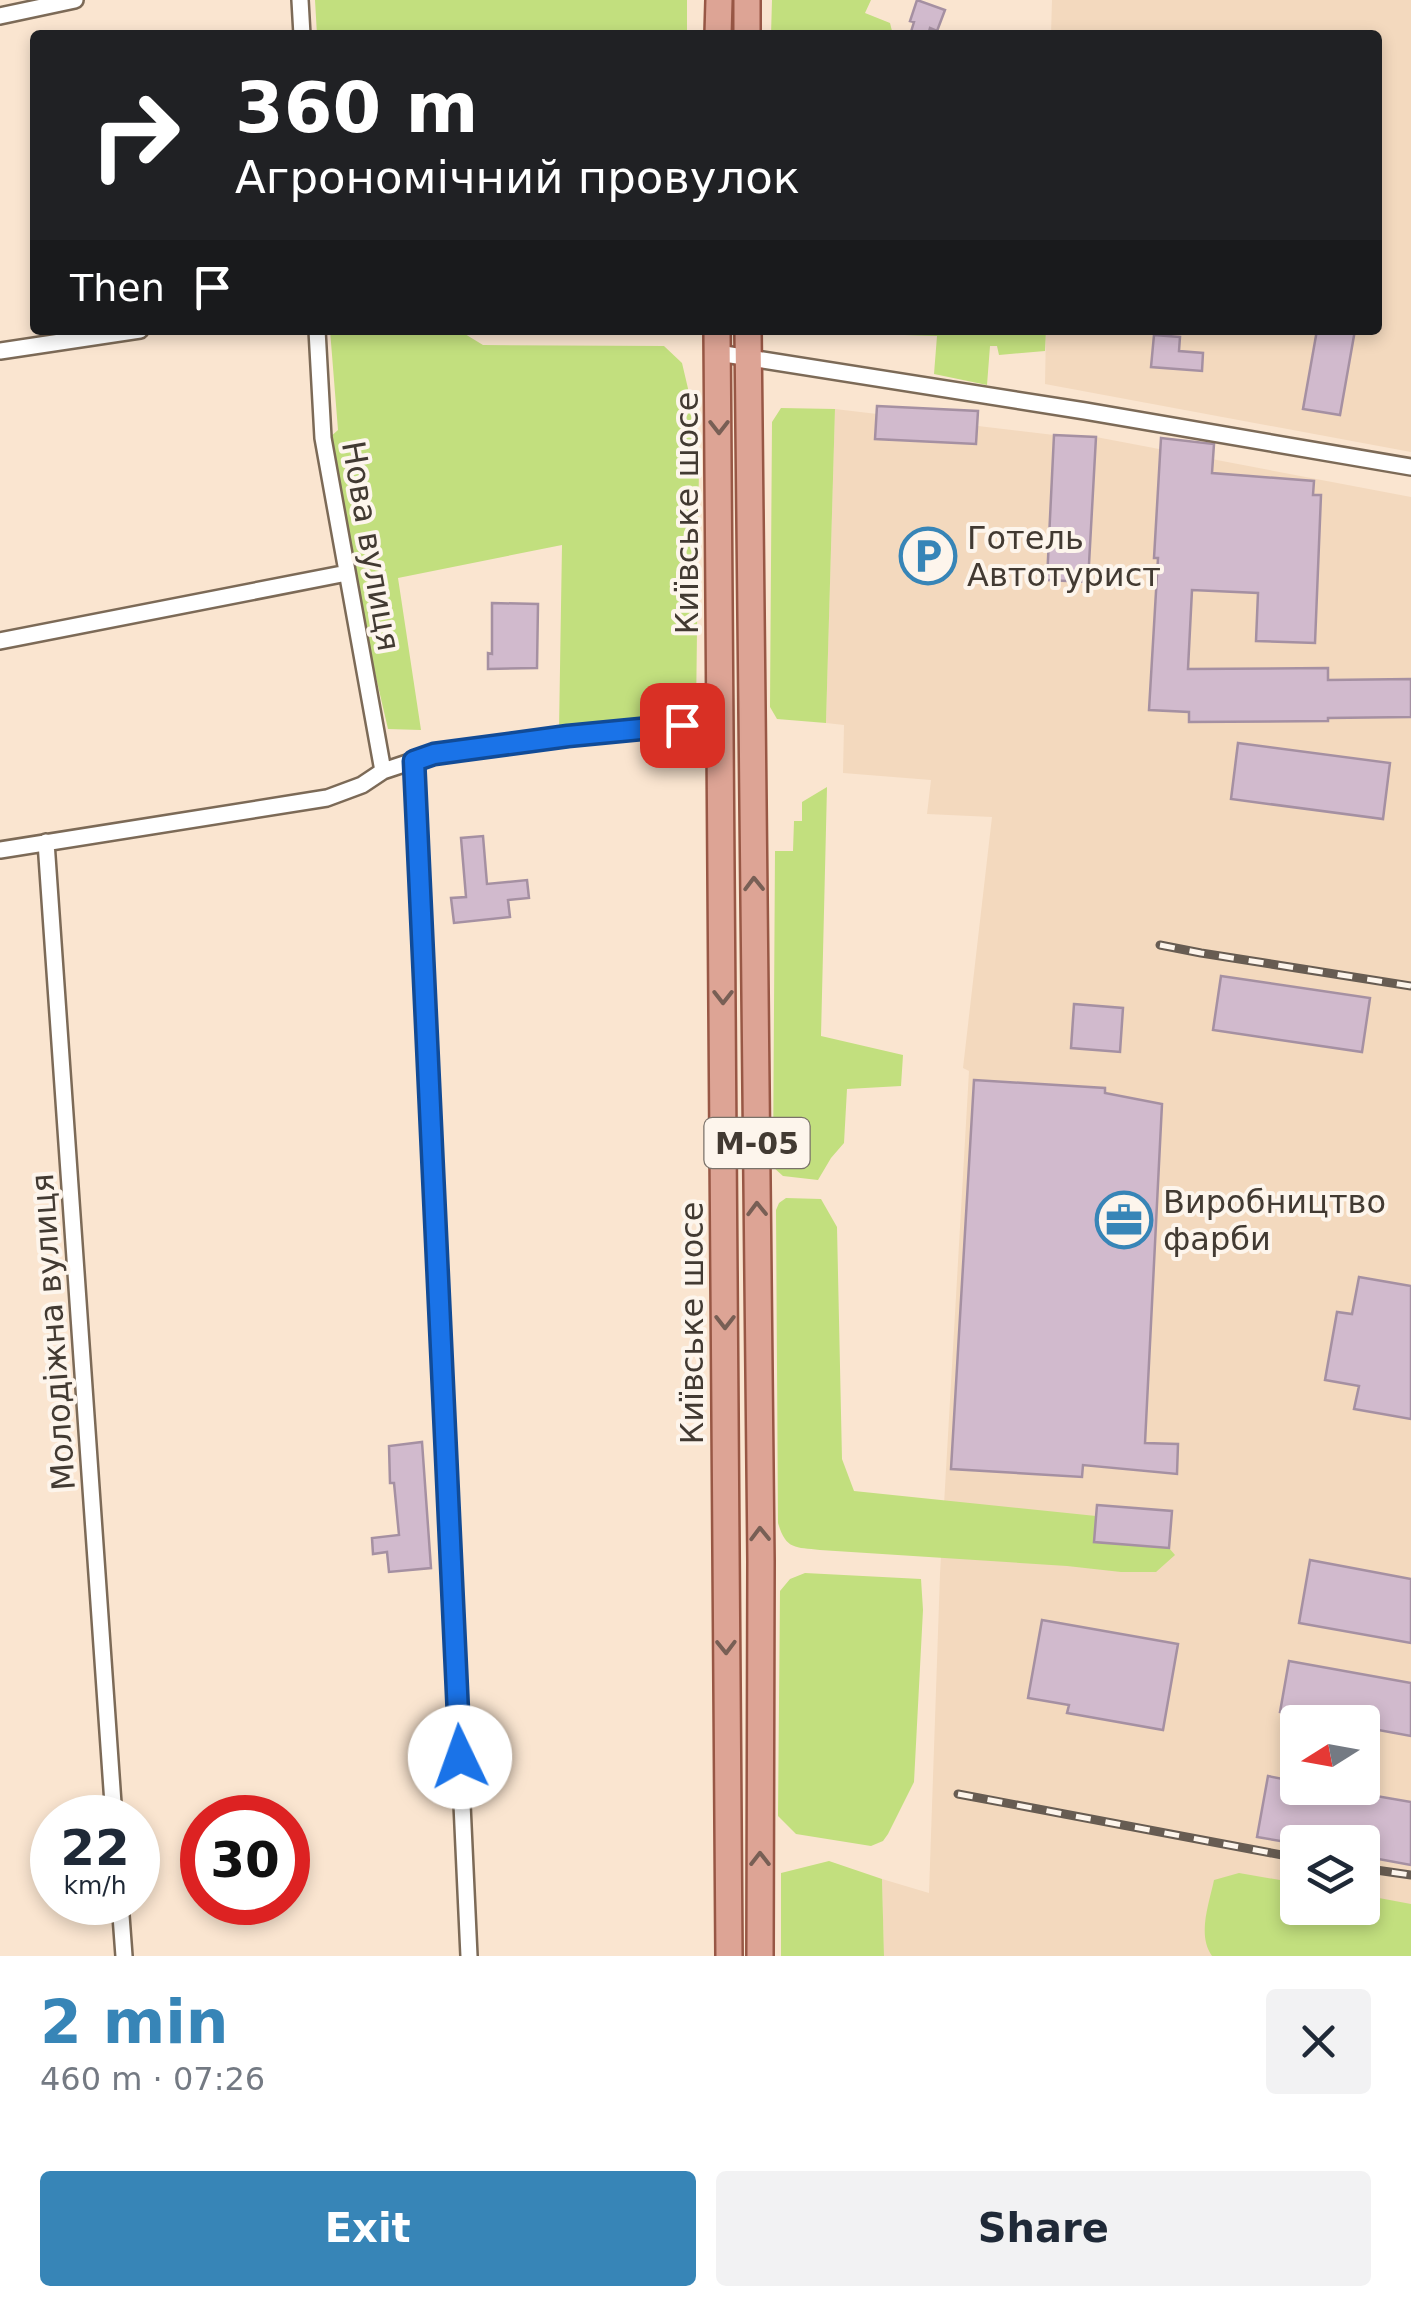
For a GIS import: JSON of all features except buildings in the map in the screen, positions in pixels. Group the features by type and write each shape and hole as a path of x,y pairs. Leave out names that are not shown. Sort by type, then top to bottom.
{"main road":[{"path":"718,30 719,0"},
{"path":"747,0 747,30"},
{"name":"М-05","path":"748,335 760,1522 760,1956"},
{"name":"Київське шосе","path":"718,342 729,1956"}],"street":[{"path":"0,16 75,0"},
{"path":"300,0 302,30"},
{"path":"0,351 107,335"},
{"name":"Нова вулиця","path":"317,335 324,438 383,770"},
{"path":"718,342 748,358 1411,467"},
{"path":"0,640 347,572"},
{"path":"0,850 327,798 362,785 383,770 434,754 568,736 721,722"},
{"path":"414,761 469,1956"},
{"name":"Молодіжна вулиця","path":"46,842 112,1795"},
{"path":"122,1925 124,1956"}],"shaded area":[{"path":"1052,0 1411,0 1411,452 1045,384 1046,335 1382,335 1382,30 1051,30"},
{"path":"835,409 1096,437 1411,497 1411,1956 884,1956 882,1879 929,1893 940,1574 969,1071 963,1068 992,817 927,814 931,780 843,773 844,725 826,723"}],"green space":[{"path":"315,0 687,0 687,30 317,30"},
{"path":"772,0 871,0 865,13 890,23 892,30 771,30"},
{"path":"330,335 467,335 483,345 664,346 682,363 699,464 696,714 559,730 562,545 398,578 421,730 388,729 351,569 329,438 338,430"},
{"path":"904,335 1046,335 1045,351 999,355 997,346 990,346 987,385 934,374 937,336"},
{"path":"781,408 835,409 826,723 777,719 770,707 772,422"},
{"path":"827,787 821,1036 903,1055 901,1086 847,1089 844,1143 818,1180 783,1176 773,1167 775,851 793,851 794,821 802,821 802,802"},
{"path":"786,1198 821,1199 837,1227 842,1459 854,1491 1096,1516 1095,1542 1169,1548 1175,1555 1156,1572 1121,1572 820,1550 788,1543 778,1523 776,1210"},
{"path":"805,1573 921,1579 923,1610 914,1782 888,1834 871,1846 796,1834 778,1816 780,1591 790,1579"},
{"path":"829,1861 882,1879 884,1956 781,1956 781,1873"},
{"path":"1239,1873 1280,1880 1280,1925 1380,1925 1380,1898 1411,1904 1411,1956 1212,1956 1205,1929 1214,1880"}],"railway":[{"path":"1160,945 1411,986"},
{"path":"958,1794 1280,1855"},
{"path":"1380,1871 1411,1875"}],"place":[{"name":"Готель Автотурист","path":"928,556"},
{"name":"Виробництво фарби","path":"1124,1220"}],"route":[{"path":"460,1757 414,761 434,754 682,725"}]}
